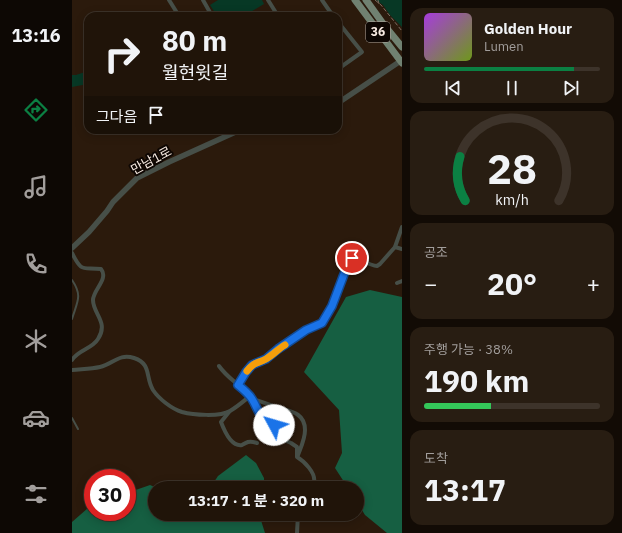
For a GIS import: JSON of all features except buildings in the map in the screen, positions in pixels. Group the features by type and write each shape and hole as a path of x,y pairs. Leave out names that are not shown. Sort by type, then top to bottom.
{"main road":[{"name":"36","path":"355,0 401,62"},
{"name":"36","path":"366,0 402,47"}],"street":[{"path":"169,0 176,12"},
{"path":"203,0 210,12"},
{"path":"268,0 276,12"},
{"path":"322,0 331,12"},
{"path":"342,27 362,52 342,66"},
{"path":"342,98 401,62"},
{"name":"만남1로","path":"72,248 89,232 113,202 136,178 231,134"},
{"path":"238,385 252,365 266,359 306,330 322,323 332,306 349,261 352,258 355,258 373,266 377,266 395,246 402,227"},
{"path":"395,246 402,249"},
{"path":"72,253 77,263 81,267 86,269 102,270 104,275 93,296 93,306 101,320 102,326 100,335 93,345 76,355 72,360"},
{"path":"397,284 402,281"},
{"path":"72,370 100,367 121,356 128,356 141,361 145,365 152,388 162,401 181,412 216,415 230,412"},
{"path":"219,366 224,373 251,398 263,419 274,425 275,436 297,447 297,457"},
{"path":"251,398 230,412 221,422 226,435 234,443 241,445 249,441 257,442"},
{"path":"251,398 290,410 301,417 305,429 297,457"},
{"path":"297,457 303,461 313,476 314,481"},
{"path":"296,533 297,521"}],"lane":[{"path":"72,280 78,290 79,298 72,319"},
{"path":"72,418 78,430"}],"path":[{"path":"375,0 402,31"},
{"path":"378,0 380,4"}],"green space":[{"path":"218,0 262,0 264,4 251,12 214,12 210,5"},
{"path":"376,0 402,0 402,27 390,15 383,5"},
{"path":"84,72 84,85 72,87 72,75"},
{"path":"370,290 402,297 402,533 387,533 365,515 364,481 343,481 335,468 342,453 339,410 304,372 346,297"},
{"path":"246,455 256,463 264,478 264,481 215,481 218,476"},
{"path":"148,486 148,521 261,521 265,533 72,533 72,522 84,512 84,521 136,521 136,490"}],"slow traffic":[{"path":"247,371 252,365 266,359 285,345"}],"route":[{"path":"274,425 263,419 252,399 238,385 252,365 266,359 306,330 322,323 332,306 349,261 352,258"}]}
